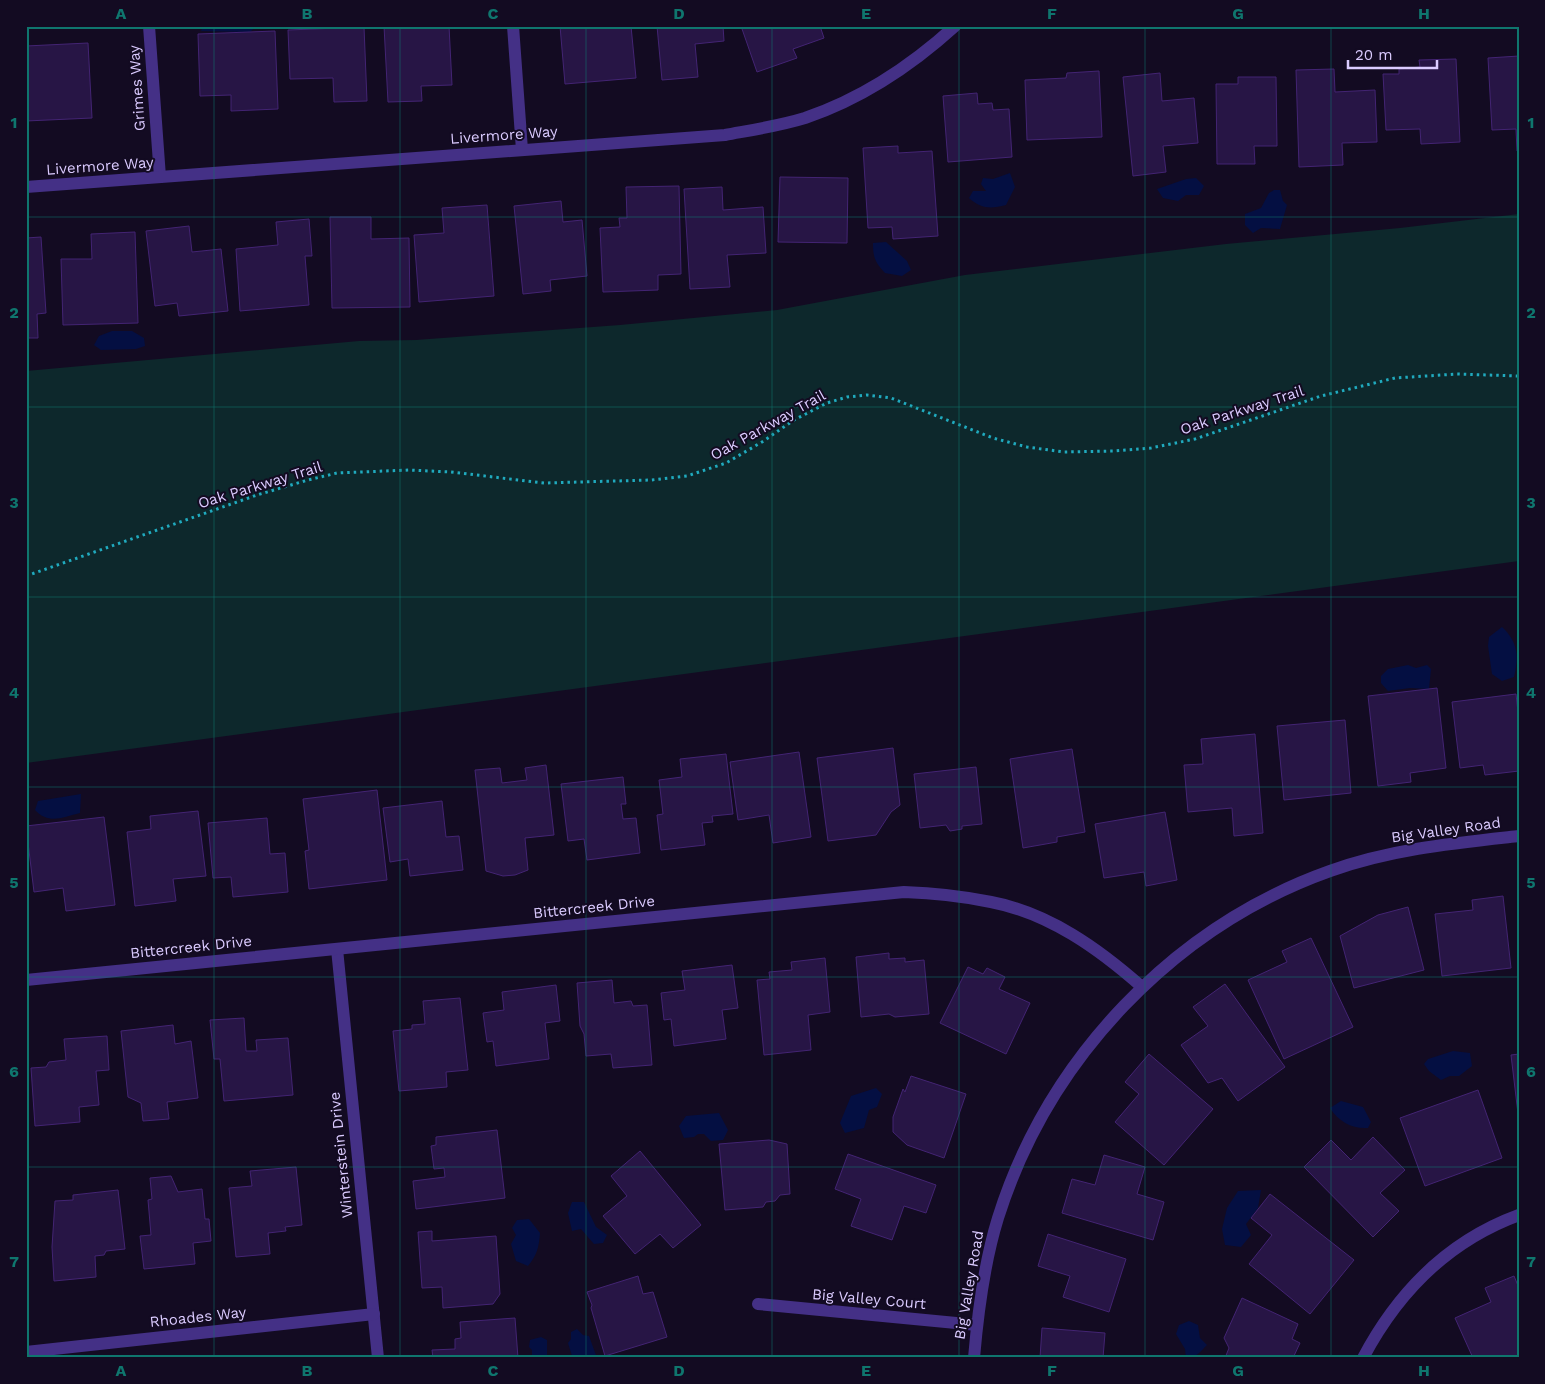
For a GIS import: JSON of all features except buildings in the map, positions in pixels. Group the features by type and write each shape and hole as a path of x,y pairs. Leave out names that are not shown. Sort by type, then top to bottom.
{"street":[{"name":"Grimes Way","path":"149,26 160,177"},
{"path":"513,26 522,150"},
{"name":"Livermore Way","path":"26,187 726,135 766,128 805,118 843,103 880,84 930,49 955,26"},
{"name":"Big Valley Road","path":"974,1358 985,1273 998,1218 1018,1165 1042,1114 1073,1067 1108,1023 1142,987 1183,952 1228,920 1278,893 1330,871 1384,855 1440,844 1519,836"},
{"name":"Bittercreek Drive","path":"26,980 904,892 949,894 993,902 1036,916 1075,936 1113,961 1142,987"},
{"name":"Winterstein Drive","path":"337,949 378,1358"},
{"path":"1363,1358 1390,1312 1430,1268 1478,1234 1519,1214"},
{"name":"Big Valley Court","path":"758,1304 977,1325"},
{"name":"Rhoades Way","path":"26,1352 374,1314"}],"path":[{"name":"Oak Parkway Trail","path":"26,576 257,496 337,473 409,470 451,472 544,483 651,480 687,476 726,463 794,420 827,403 847,397 867,395 891,398 993,438 1027,448 1064,452 1113,451 1151,448 1195,439 1321,396 1395,378 1457,374 1519,376"}],"green space":[{"path":"1519,214 1519,561 26,763 26,371 359,341 416,340 620,325 777,310 965,275 1226,244 1400,228"}],"shaded area":[{"path":"203,26 257,26 250,32 201,31"},
{"path":"1010,173 1015,187 1006,205 986,207 969,198 973,191 986,191 981,184 983,178 993,179"},
{"path":"1196,178 1204,186 1199,195 1186,195 1178,201 1163,198 1157,189 1186,179"},
{"path":"1274,190 1280,190 1283,201 1287,205 1280,229 1261,228 1253,233 1245,225 1245,214 1261,208 1269,193"},
{"path":"886,242 907,261 911,270 902,276 885,273 875,260 873,243"},
{"path":"112,331 132,331 144,338 145,346 136,349 101,350 94,345 99,336"},
{"path":"1502,627 1511,638 1517,656 1514,677 1502,681 1492,674 1488,646 1489,637"},
{"path":"1408,665 1416,668 1427,665 1431,669 1429,689 1410,688 1388,691 1381,683 1381,676 1388,669"},
{"path":"81,794 80,813 51,819 40,815 35,810 38,801"},
{"path":"1453,1051 1470,1053 1472,1066 1459,1076 1450,1076 1441,1080 1429,1071 1424,1064 1428,1059"},
{"path":"876,1088 882,1094 877,1107 869,1110 864,1128 845,1133 840,1123 851,1096"},
{"path":"1341,1101 1363,1107 1371,1122 1368,1128 1351,1126 1337,1117 1330,1108"},
{"path":"719,1113 728,1130 723,1140 711,1141 704,1134 684,1138 679,1126 686,1116"},
{"path":"1261,1190 1258,1208 1246,1224 1251,1235 1241,1247 1225,1245 1222,1229 1227,1208 1238,1191"},
{"path":"572,1202 584,1202 596,1227 607,1235 603,1243 594,1244 581,1229 572,1231 568,1213"},
{"path":"529,1219 540,1233 537,1251 528,1266 516,1261 511,1244 516,1235 512,1228 517,1220"},
{"path":"1189,1321 1198,1325 1200,1338 1207,1345 1195,1356 1186,1358 1185,1349 1176,1334 1179,1325"},
{"path":"577,1329 583,1335 589,1336 597,1358 565,1358 565,1355 572,1356 568,1343 571,1339 571,1332"},
{"path":"541,1337 547,1340 547,1358 532,1358 532,1350 529,1347 530,1340"}]}
